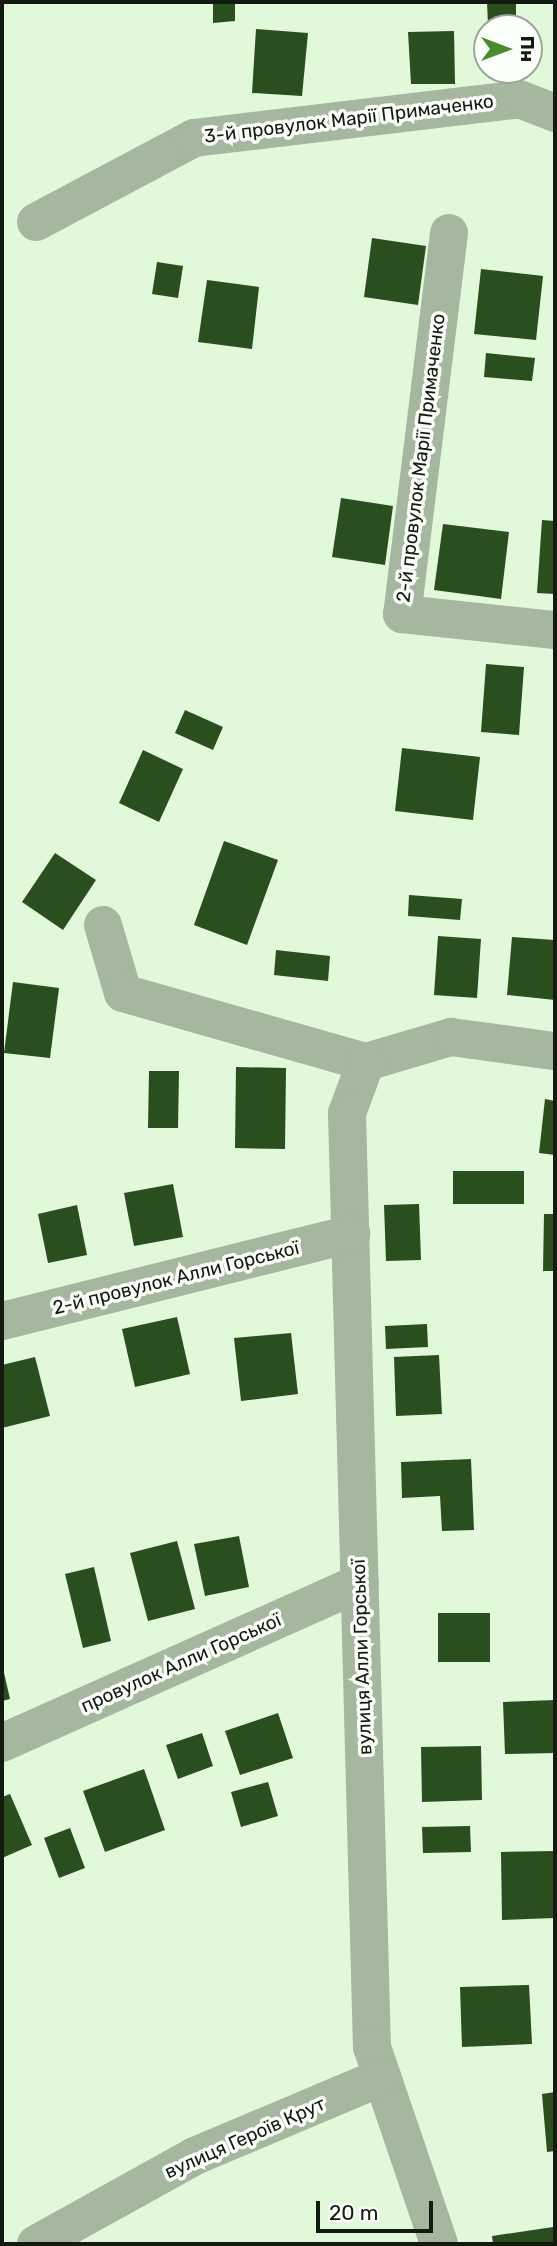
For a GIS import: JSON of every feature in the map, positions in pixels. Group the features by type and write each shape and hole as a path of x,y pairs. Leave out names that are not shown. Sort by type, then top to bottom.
{"street":[{"name":"3-й провулок Марії Примаченко","path":"36,222 194,138 519,99 555,113"},
{"name":"2-й провулок Марії Примаченко","path":"449,233 402,614 555,630"},
{"path":"103,925 123,993 366,1062 451,1037 555,1051"},
{"name":"вулиця Алли Горської","path":"366,1062 347,1113 372,2047 439,2244"},
{"name":"2-й провулок Алли Горської","path":"2,1321 351,1234"},
{"name":"провулок Алли Горської","path":"2,1743 360,1583"},
{"name":"вулиця Героїв Крут","path":"36,2244 195,2156 382,2077"}],"building":[{"path":"213,2 235,2 235,21 213,23"},
{"path":"487,2 516,2 516,14 488,14"},
{"path":"256,29 308,33 302,96 252,93"},
{"path":"454,31 455,84 411,84 408,32"},
{"path":"372,238 426,246 418,305 364,297"},
{"path":"157,262 183,266 178,298 152,294"},
{"path":"481,269 543,276 536,340 474,334"},
{"path":"207,280 259,287 252,349 198,342"},
{"path":"486,353 535,358 532,381 484,377"},
{"path":"341,498 393,506 385,565 332,557"},
{"path":"542,520 555,521 555,594 537,593"},
{"path":"443,524 509,532 501,599 434,590"},
{"path":"486,664 524,667 519,735 481,732"},
{"path":"185,710 223,727 213,750 175,733"},
{"path":"402,748 480,757 473,820 395,811"},
{"path":"143,750 183,769 159,822 119,803"},
{"path":"224,841 278,860 247,945 194,925"},
{"path":"55,853 96,880 63,930 22,902"},
{"path":"409,895 462,899 460,920 408,916"},
{"path":"438,936 481,939 477,998 434,995"},
{"path":"512,937 555,940 555,1000 507,995"},
{"path":"276,950 330,956 328,981 274,975"},
{"path":"13,982 59,988 50,1058 4,1053"},
{"path":"236,1067 286,1068 285,1149 235,1148"},
{"path":"149,1071 179,1071 178,1128 148,1128"},
{"path":"545,1099 555,1101 555,1155 539,1153"},
{"path":"453,1171 524,1171 524,1204 453,1204"},
{"path":"173,1184 183,1237 134,1246 124,1193"},
{"path":"419,1204 421,1260 386,1261 384,1205"},
{"path":"77,1205 87,1255 48,1263 38,1214"},
{"path":"544,1214 555,1214 555,1271 543,1271"},
{"path":"177,1317 190,1374 135,1387 122,1329"},
{"path":"427,1324 428,1347 386,1349 385,1326"},
{"path":"291,1333 298,1394 241,1401 234,1338"},
{"path":"439,1355 442,1414 396,1416 394,1357"},
{"path":"35,1357 50,1416 2,1428 2,1365"},
{"path":"471,1459 474,1530 442,1531 440,1496 402,1498 401,1462"},
{"path":"239,1536 249,1587 205,1596 194,1544"},
{"path":"177,1541 195,1609 148,1621 130,1553"},
{"path":"94,1567 111,1641 83,1648 65,1574"},
{"path":"438,1613 490,1613 490,1662 438,1662"},
{"path":"2,1664 10,1699 2,1701"},
{"path":"555,1700 555,1753 505,1754 503,1702"},
{"path":"278,1713 293,1758 240,1775 225,1731"},
{"path":"202,1733 213,1766 178,1779 166,1745"},
{"path":"481,1746 482,1800 422,1802 421,1747"},
{"path":"144,1769 165,1830 105,1852 83,1791"},
{"path":"268,1782 278,1816 241,1827 231,1792"},
{"path":"10,1794 32,1845 2,1858 2,1797"},
{"path":"470,1826 471,1852 423,1853 422,1827"},
{"path":"70,1828 85,1868 59,1878 44,1838"},
{"path":"555,1851 555,1918 502,1920 501,1852"},
{"path":"529,1985 532,2044 462,2047 460,1987"},
{"path":"555,2092 555,2151 547,2152 542,2094"},
{"path":"553,2227 555,2244 493,2244 492,2236"}]}
